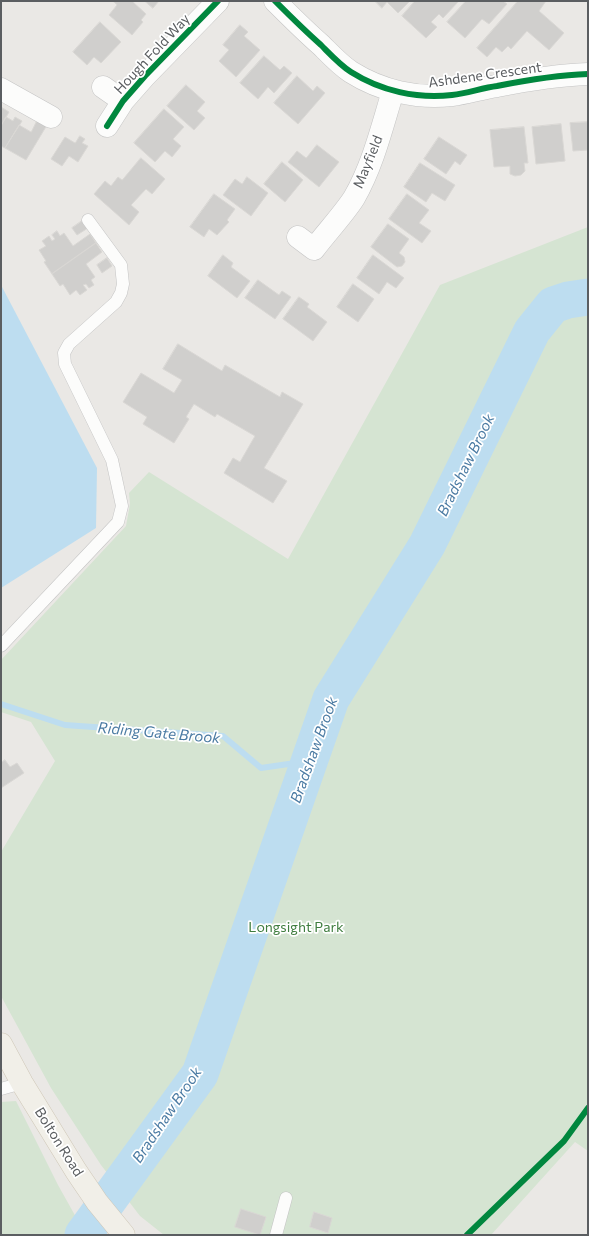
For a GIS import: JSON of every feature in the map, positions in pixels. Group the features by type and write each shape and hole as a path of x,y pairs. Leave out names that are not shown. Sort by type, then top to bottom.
{"main road":[{"name":"Bolton Road","path":"1,1044 22,1083 76,1171 97,1202 124,1235"}],"street":[{"name":"Hough Fold Way","path":"107,126 123,100 218,1"},
{"name":"Ashdene Crescent","path":"275,1 334,58 350,71 370,82 393,91 410,95 453,95 498,85 543,78 588,74"},
{"name":"Hough Fold Way","path":"103,87 123,100"},
{"path":"1,89 52,118"},
{"name":"Mayfield","path":"298,237 314,249 353,199 364,179 374,153 393,91"}],"lane":[{"path":"1,646 118,522 122,506 112,460 65,364 64,353 69,344 116,302 124,284 121,266 88,220"},
{"path":"1,1089 22,1083"},
{"path":"276,1235 286,1198"}],"green space":[{"name":"Longsight Park","path":"588,227 588,1151 575,1142 491,1235 164,1235 140,1216 101,1165 51,1088 1,996 1,852 55,761 31,722 1,712 1,660 126,526 130,504 129,493 149,472 288,559 440,285"},
{"path":"16,1101 58,1185 86,1235 1,1235 1,1102"}],"water":[{"path":"1,285 97,468 96,528 1,588"}],"building":[{"path":"113,1 132,1 146,14 141,20 143,22 132,35 109,15 117,5"},
{"path":"145,1 159,1 153,8"},
{"path":"375,1 410,1 398,13 387,2 382,8"},
{"path":"415,1 459,1 443,18 439,14 431,22 437,27 426,38 402,16"},
{"path":"466,1 503,1 507,4 489,24 482,19 465,38 447,22"},
{"path":"518,1 546,1 539,11 564,33 549,50 527,31 511,49 508,46 502,52 496,47 487,57 477,48"},
{"path":"100,22 121,42 101,63 94,57 87,65 73,52"},
{"path":"240,25 248,32 244,36 260,50 236,77 219,61 229,50 223,45"},
{"path":"264,56 280,70 284,66 292,73 274,93 268,87 258,99 240,83"},
{"path":"297,76 313,91 317,86 325,93 298,124 274,103"},
{"path":"186,85 205,102 197,111 205,118 194,130 167,106"},
{"path":"1,107 9,112 1,126"},
{"path":"164,109 184,127 173,139 181,146 172,157 165,151 155,162 134,143"},
{"path":"6,117 13,121 15,117 22,121 5,148 1,146 1,126"},
{"path":"38,119 47,125 26,160 5,148 19,125 31,132"},
{"path":"588,122 588,150 573,151 570,123"},
{"path":"561,124 565,161 536,164 532,127"},
{"path":"524,127 528,163 524,163 525,171 521,175 515,176 510,174 510,166 494,167 490,130"},
{"path":"80,136 85,139 82,143 88,146 78,162 69,156 62,166 51,159 65,137 75,143"},
{"path":"439,137 467,155 460,165 455,161 446,174 424,159"},
{"path":"317,145 339,162 319,187 288,162 297,151 306,158"},
{"path":"141,158 165,179 152,194 146,189 131,205 139,212 129,225 94,194 105,181 111,186 118,177 122,180"},
{"path":"282,162 303,180 285,202 264,184"},
{"path":"420,163 455,185 445,201 432,193 426,202 404,187"},
{"path":"247,177 268,193 251,216 223,195 235,179 242,184"},
{"path":"214,194 235,209 227,220 229,222 217,235 209,229 204,237 190,227"},
{"path":"407,194 429,210 419,223 431,231 422,243 389,219"},
{"path":"82,221 88,228 77,235 72,228"},
{"path":"388,224 409,239 399,253 404,257 405,262 402,266 397,267 371,247"},
{"path":"57,231 60,236 64,233 73,246 90,234 96,243 52,274 44,262 46,261 39,250 46,246 42,241 49,236 52,241 55,239 52,235"},
{"path":"96,243 102,252 86,264 95,277 91,280 94,285 89,288 86,284 83,285 87,290 80,295 76,290 70,295 63,284 60,286 52,274"},
{"path":"223,255 233,263 231,267 250,281 237,298 208,276"},
{"path":"373,255 404,278 396,288 387,282 379,294 357,278"},
{"path":"107,258 112,266 102,273 97,265"},
{"path":"258,280 279,295 282,291 291,297 275,319 245,298"},
{"path":"353,284 374,299 358,322 337,307"},
{"path":"299,297 309,304 307,307 327,322 313,341 283,319"},
{"path":"178,344 222,371 225,365 280,397 282,392 303,404 264,468 287,481 273,503 224,473 233,458 240,462 255,436 217,414 215,417 194,404 186,417 189,419 174,443 143,424 147,417 123,402 141,373 174,393 182,380 163,369"},
{"path":"5,760 10,767 17,763 24,773 1,788 1,763"},
{"path":"241,1209 266,1217 260,1235 235,1227"},
{"path":"314,1212 332,1218 328,1233 310,1227"}],"waterway":[{"name":"Bradshaw Brook","path":"83,1235 200,1074 331,699 427,545 532,331 553,305 568,300 588,297"},
{"name":"Riding Gate Brook","path":"1,704 65,725 223,736 261,768 309,761"}],"cycle path":[{"path":"107,126 123,101 145,76 218,1"},
{"path":"275,1 347,69 363,79 387,89 426,96 439,96 464,93 531,80 565,75 588,74"},
{"path":"467,1235 564,1141 588,1108"}]}
